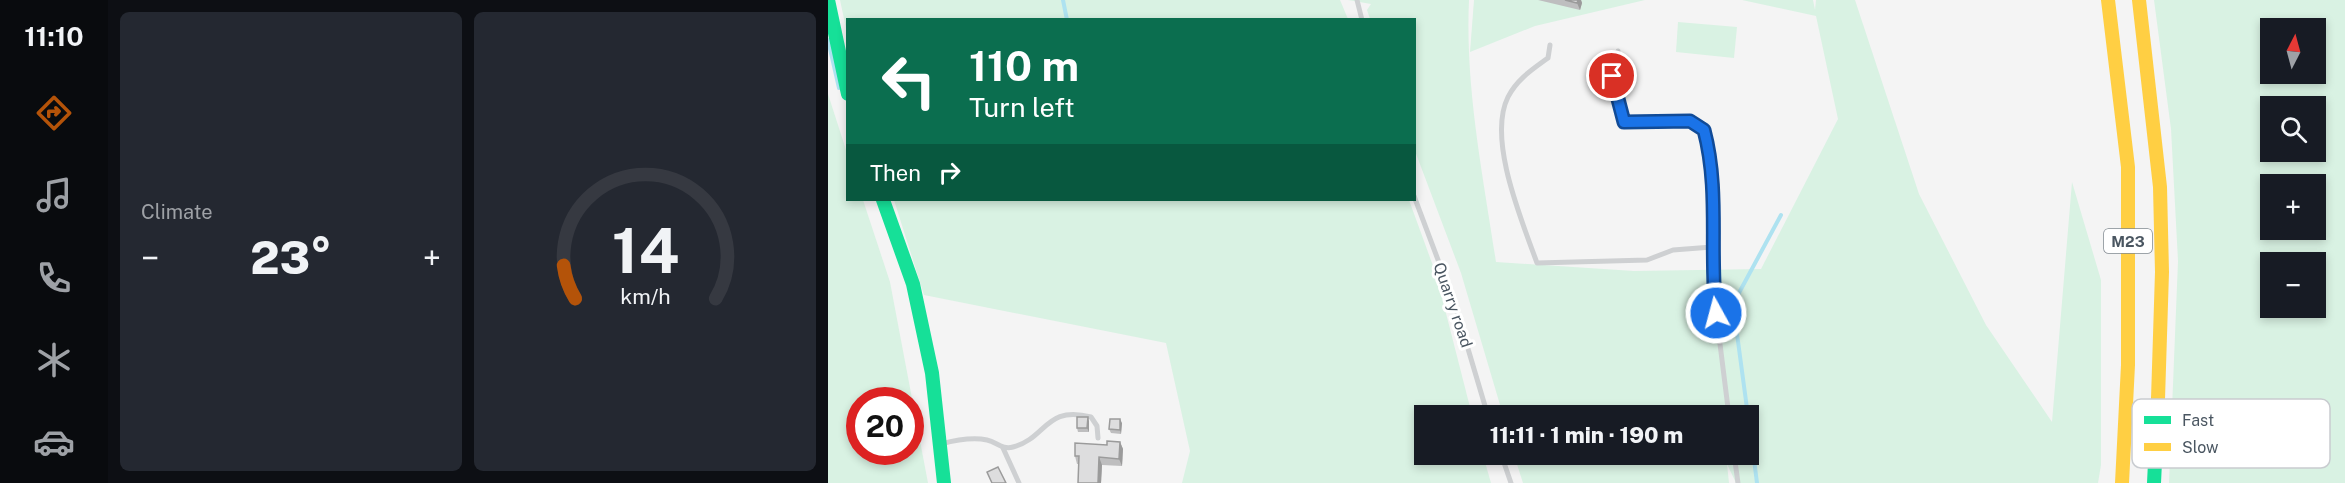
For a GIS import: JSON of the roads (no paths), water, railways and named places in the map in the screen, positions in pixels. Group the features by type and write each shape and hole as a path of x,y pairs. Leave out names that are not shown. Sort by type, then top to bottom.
{"main road":[{"path":"828,0 846,85"},
{"name":"M23","path":"2108,0 2128,167 2128,365 2122,483"},
{"name":"M23","path":"2139,0 2157,146 2161,255 2159,399"},
{"path":"883,201 913,284 932,373 944,483"},
{"name":"M23","path":"2154,483 2155,468"}],"lane":[{"path":"1357,0 1362,18"},
{"path":"1550,45 1548,58 1521,78 1508,98 1501,127 1507,165 1521,218 1537,262 1647,260 1672,250 1712,247"},
{"path":"1618,51 1612,76 1624,122 1690,121 1704,130 1712,161 1711,272 1728,405"},
{"name":"Quarry road","path":"1416,201 1455,305 1485,405"},
{"path":"940,445 957,440 988,440 1004,448 1019,445 1057,417 1071,414 1091,417 1097,426 1098,438"},
{"path":"1004,448 1018,483"},
{"path":"1505,465 1511,483"},
{"path":"1736,465 1738,483"}],"waterway":[{"path":"1063,0 1067,18"},
{"path":"828,40 839,88"},
{"path":"1747,405 1733,304 1781,215"},
{"path":"1755,465 1757,483"}]}
